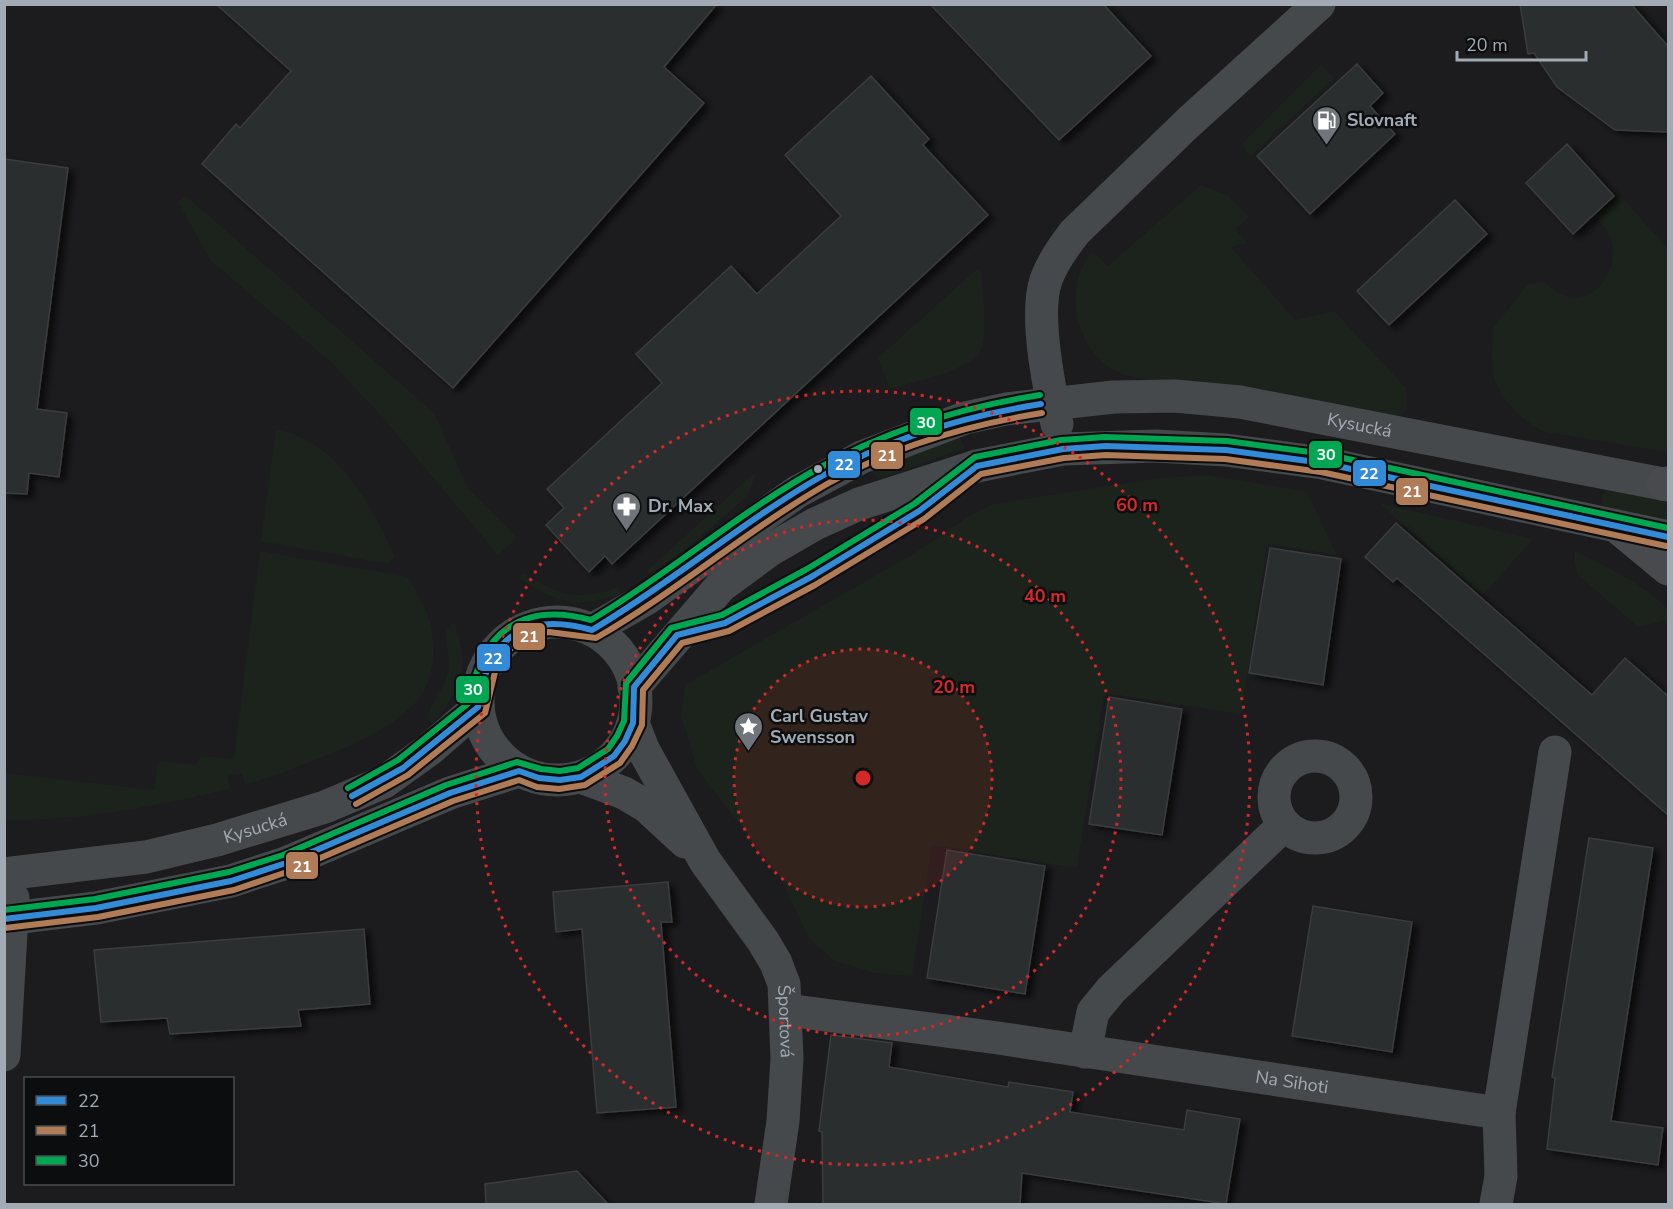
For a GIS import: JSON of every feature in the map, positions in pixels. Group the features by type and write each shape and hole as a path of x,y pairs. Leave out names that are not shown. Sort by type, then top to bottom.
{"main road":[{"path":"1616,526 1668,569"}],"street":[{"path":"1063,449 1053,403 1041,303 1046,279 1062,249 1075,232 1180,130 1319,4"},
{"name":"Kysucká","path":"592,630 646,600 797,492 862,458 965,418 1006,409 1114,397 1175,396 1240,402 1667,484"},
{"path":"634,687 721,586 770,549 815,524 859,504 977,466 1063,449 1156,446 1226,450 1323,462 1668,537"},
{"path":"541,623 576,624 608,640 620,653 629,669 634,687 633,723 614,756 581,777 560,780 538,778 519,771 498,755 484,732 478,707 479,683 489,660 511,636 541,623"},
{"name":"Kysucká","path":"10,874 146,857 217,840 325,807 384,782 430,749 478,707"},
{"name":"Športová","path":"633,723 643,749 705,861 776,963 784,984 787,1010 783,1121 771,1204"},
{"path":"1496,1204 1501,1176 1499,1113 1555,752"},
{"path":"8,919 161,897 231,881 286,863 450,793 519,771"},
{"name":"Športová","path":"581,777 624,793 646,806 705,861"},
{"path":"1084,1052 1093,1012 1111,990 1284,825"},
{"path":"4,1055 10,874"},
{"name":"Na Sihoti","path":"787,1010 1499,1113"}],"shaded area":[{"path":"5,5 1668,5 1668,1204 5,1204"},
{"path":"1321,65 1334,78 1250,157 1242,144"},
{"path":"1201,185 1227,195 1249,217 1235,229 1247,243 1231,247 1295,320 1334,311 1406,388 1407,409 1401,415 1392,417 1209,384 1129,376 1114,370 1091,350 1079,322 1076,291 1079,276 1091,251 1108,266"},
{"path":"1620,195 1668,249 1668,452 1544,432 1522,418 1506,401 1494,379 1492,355 1494,327 1528,284 1544,282 1561,294 1575,297 1596,290 1604,281 1609,271 1613,247 1609,234 1596,218"},
{"path":"186,196 435,414 467,487 517,538 498,555 385,420 332,363 211,261 178,202"},
{"path":"976,270 981,272 984,314 984,336 980,352 974,359 952,370 890,389 878,358"},
{"path":"276,430 297,435 334,460 363,497 386,537 394,556 389,564 261,541"},
{"path":"959,438 965,446 962,449 879,479 873,473 877,467"},
{"path":"753,474 755,477 747,496 686,549 650,574 647,571"},
{"path":"1209,475 1307,492 1337,555 1267,544 1241,714 1104,693 1077,868 932,845 912,976 875,973 833,960 808,937 780,876 697,769 681,716 685,685 918,551 966,518 993,504 1159,478"},
{"path":"1609,490 1668,502 1668,521 1602,507 1602,494"},
{"path":"1379,503 1533,539 1483,595"},
{"path":"260,551 408,577 428,616 433,642 431,674 417,701 383,728 364,739 259,781 245,784 242,773 227,776 230,789 174,801 90,815 5,820 5,773 154,790 158,761 196,765 201,756 234,759"},
{"path":"1575,551 1647,591 1668,609 1668,620 1638,627 1578,575"},
{"path":"524,573 548,587 569,594 591,594 617,588 621,594 592,601 568,601 545,594 519,578"},
{"path":"454,623 462,652 460,677 450,700 432,724 428,717 448,673 447,629"}],"building":[{"path":"216,4 717,4 664,67 704,103 453,388 202,164 236,124 240,128 291,71"},
{"path":"930,4 1103,4 1151,56 1059,140"},
{"path":"1520,4 1631,4 1668,46 1668,132 1615,130 1557,87 1534,53 1528,54"},
{"name":"Slovnaft","path":"1357,64 1383,93 1370,106 1395,134 1310,214 1257,156"},
{"path":"871,76 929,139 923,145 988,215 612,564 605,556 589,572 546,525 564,508 547,489 662,383 636,354 731,266 757,294 841,216 785,155"},
{"path":"1567,144 1614,196 1573,234 1526,183"},
{"path":"4,159 68,168 37,409 67,413 59,477 29,473 27,494 4,493"},
{"path":"1455,200 1487,234 1389,325 1357,291"},
{"path":"1396,523 1592,695 1625,658 1668,696 1668,815 1397,578 1393,582 1365,557"},
{"path":"1270,548 1341,559 1323,685 1249,673"},
{"path":"1109,697 1182,709 1162,835 1089,824"},
{"path":"1589,838 1653,848 1611,1121 1663,1128 1658,1165 1547,1149 1555,1078 1552,1077"},
{"path":"947,850 1045,866 1025,994 927,978"},
{"path":"668,882 672,922 661,922 676,1107 597,1113 582,929 556,932 553,892"},
{"path":"1313,906 1412,922 1392,1052 1292,1036"},
{"path":"364,929 370,1004 298,1010 301,1026 170,1034 167,1018 101,1022 94,950"},
{"path":"831,1035 892,1043 889,1067 1008,1087 1009,1082 1073,1092 1070,1112 1184,1130 1187,1110 1240,1119 1226,1204 1022,1173 1020,1204 823,1204 822,1132 819,1131"},
{"path":"577,1171 608,1204 486,1204 485,1184"}],"transit line":[{"name":"30","path":"348,788 398,760 470,702 475,678 483,657 494,641 508,628 525,619 544,615 566,615 591,620 789,485 845,454 899,431 954,413 1040,395"},
{"name":"22","path":"352,796 403,768 478,707 490,663 500,647 513,636 528,628 547,624 592,630 650,593 763,513 848,462 928,430 984,415 1041,404"},
{"name":"21","path":"356,804 408,775 485,713 496,668 506,653 518,642 532,635 549,632 596,638 655,601 797,502 852,471 932,439 986,424 1042,413"},
{"name":"30","path":"4,910 95,899 229,872 283,855 446,785 517,762 541,769 560,771 578,768 608,749 617,736 624,721 626,683 671,628 722,615 807,569 914,504 975,457 1061,440 1105,437 1227,441 1325,454 1668,528"},
{"name":"22","path":"4,919 96,908 231,881 286,863 450,793 519,771 539,778 560,780 581,777 614,756 625,741 633,723 634,687 677,635 725,623 811,577 919,511 977,466 1063,449 1106,446 1226,450 1323,463 1668,537"},
{"name":"21","path":"5,928 98,917 234,890 290,871 453,801 519,780 537,787 559,789 585,785 620,763 632,746 642,725 643,690 682,643 729,631 815,585 924,519 981,474 1064,458 1106,455 1225,459 1321,472 1666,546"}],"place":[{"name":"Slovnaft","path":"1326,146"},
{"name":"Dr. Max","path":"627,532"},
{"name":"Carl Gustav Swensson","path":"749,752"}]}
